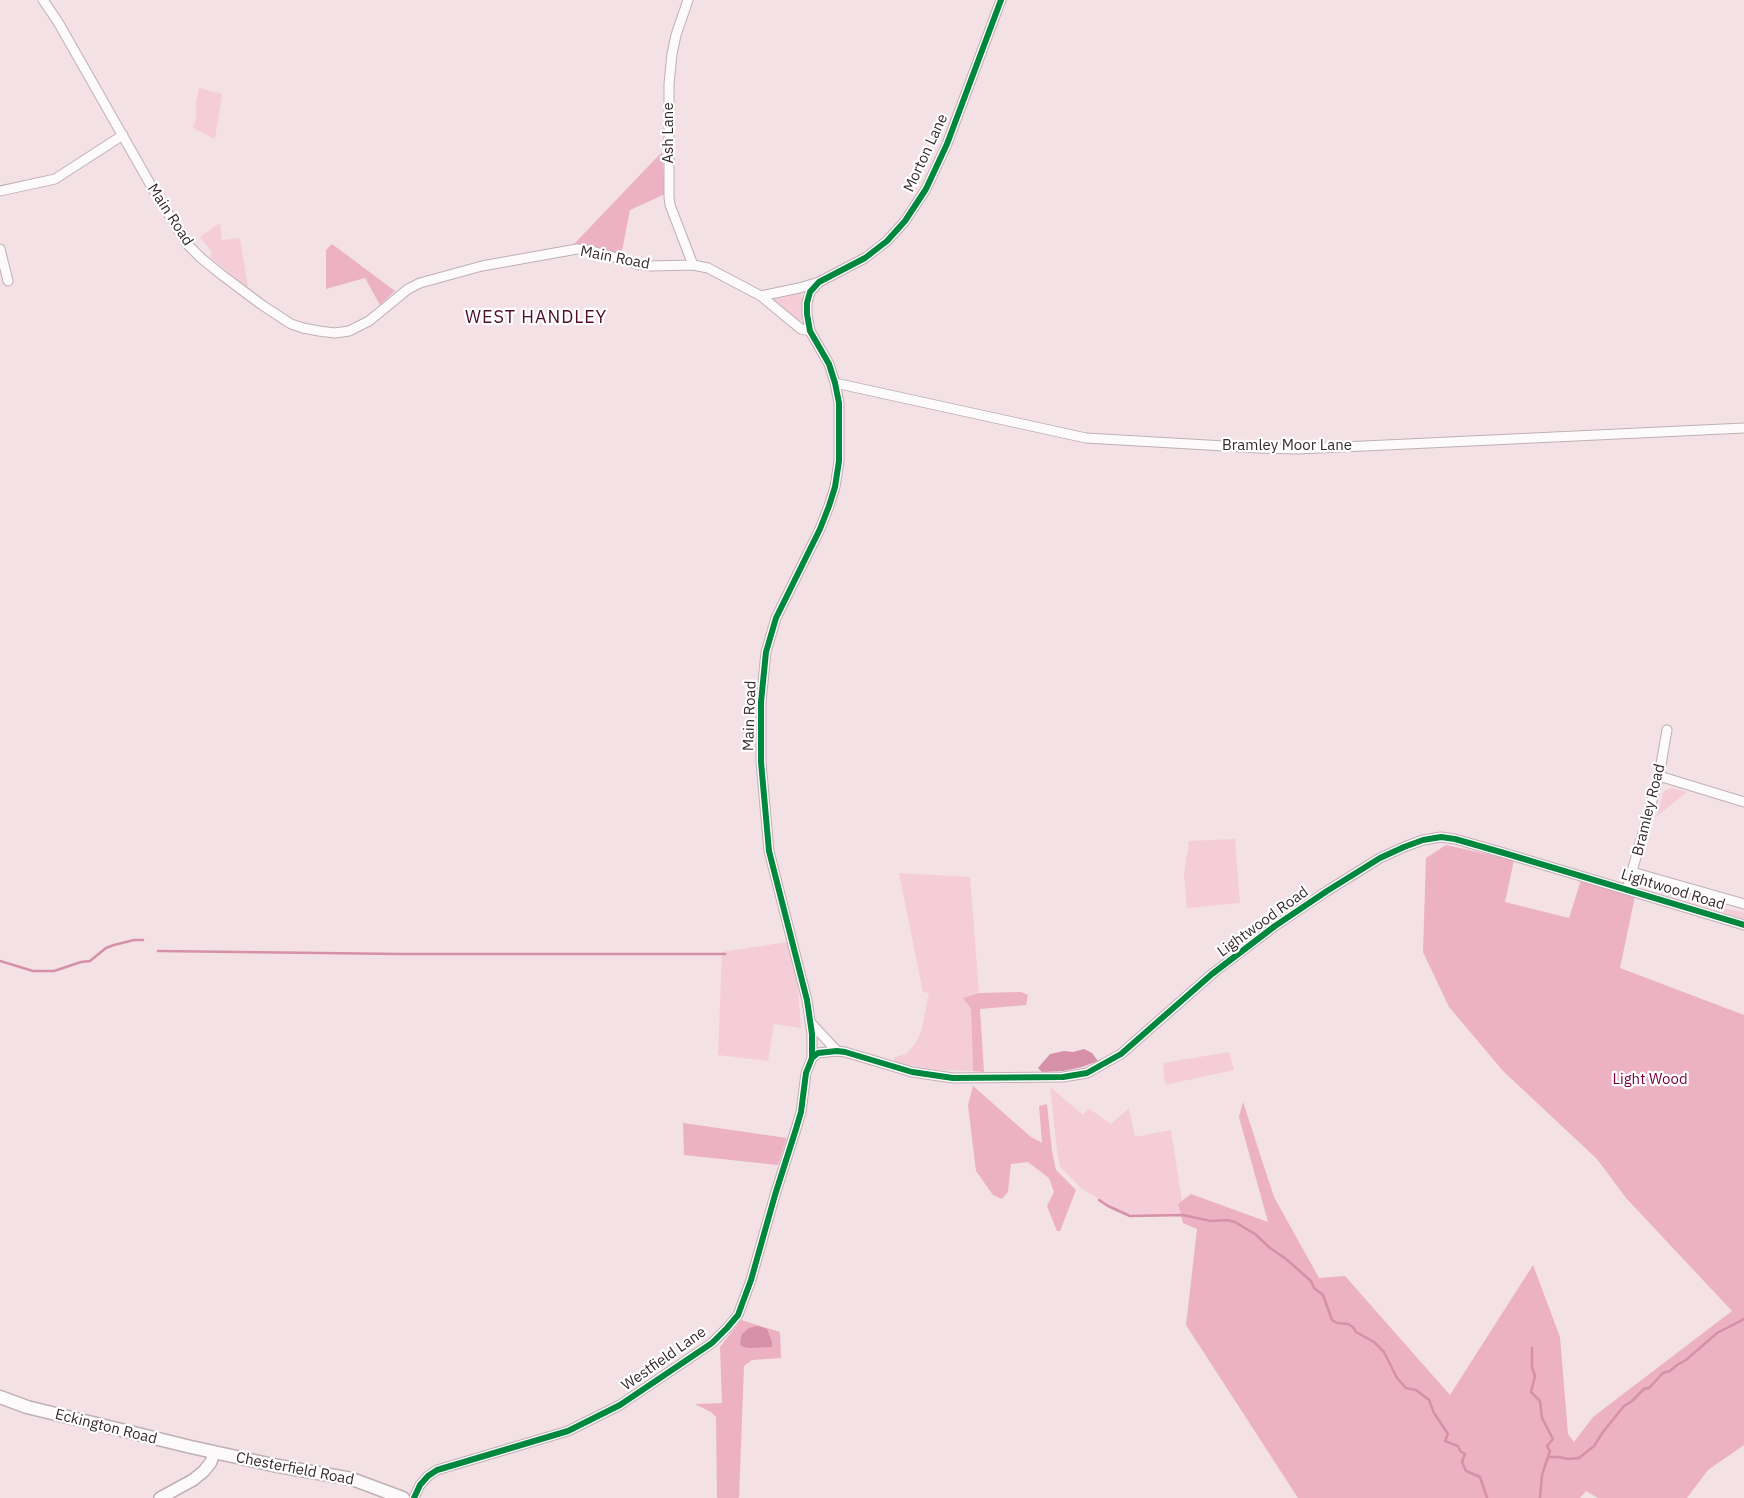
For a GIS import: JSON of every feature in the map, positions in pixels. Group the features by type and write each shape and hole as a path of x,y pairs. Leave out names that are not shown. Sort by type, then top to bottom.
{"main road":[{"name":"Eckington Road","path":"0,1397 51,1414 214,1452"},
{"name":"Chesterfield Road","path":"214,1452 352,1479 403,1498"}],"street":[{"name":"Main Road","path":"43,0 58,22 153,189 188,244 201,258 262,305 291,324 303,328 335,333 350,331 369,321 408,289 420,283 482,266 564,250 592,250 622,260 650,266 693,265 708,268 761,296 801,329 810,331 829,364 835,382 839,404 839,462 834,487 820,529 776,618 766,652 761,702 761,762 766,832 773,870 802,978 810,1022 812,1058"},
{"name":"Ash Lane","path":"688,0 676,35 669,84 669,197 670,205 693,265"},
{"name":"Morton Lane","path":"761,296 819,282 866,258 887,241 905,220 926,189 947,144 1001,0"},
{"path":"0,191 55,179 123,135"},
{"path":"0,249 8,281"},
{"path":"810,331 806,303 810,292 819,282"},
{"name":"Bramley Moor Lane","path":"835,382 1086,438 1259,448 1297,449 1744,428"},
{"name":"Bramley Road","path":"1627,889 1659,776 1667,730"},
{"path":"1659,776 1744,802"},
{"name":"Lightwood Road","path":"812,1058 818,1053 845,1052 912,1072 945,1077 1063,1077 1088,1073 1121,1054 1212,974 1275,926 1326,891 1380,858 1423,840 1441,837 1456,839 1744,925"},
{"path":"1632,872 1744,904"},
{"path":"810,1022 837,1051"},
{"name":"Westfield Lane","path":"414,1498 420,1485 437,1470 568,1431 620,1405 712,1343 727,1328 738,1315 751,1280 796,1129 806,1073 812,1058"},
{"path":"160,1498 193,1480 204,1471 211,1462 214,1452"}],"shaded area":[{"path":"199,88 222,94 215,139 193,128 196,119 196,101"},
{"path":"220,223 222,240 240,238 248,288 210,257 212,252 200,237"},
{"path":"801,293 803,298 802,320 799,321 773,300 773,297"},
{"path":"1671,788 1687,792 1656,817 1664,791"},
{"path":"1235,839 1240,903 1187,908 1184,874 1189,841"},
{"path":"899,873 970,877 979,993 963,998 971,1009 973,1071 936,1070 894,1062 894,1057 906,1054 915,1044 921,1032 929,993 923,992"},
{"path":"1637,877 1666,884 1668,891 1682,895 1686,890 1726,902 1726,909 1744,911 1744,919 1635,885"},
{"path":"787,942 798,986 801,1028 774,1024 768,1061 718,1055 722,952"},
{"path":"1084,1049 1092,1053 1098,1061 1063,1071 1042,1072 1038,1068 1050,1054"},
{"path":"1229,1052 1234,1070 1165,1085 1163,1063"},
{"path":"1050,1087 1083,1115 1088,1108 1111,1124 1129,1108 1135,1137 1171,1130 1182,1201 1178,1204 1180,1214 1151,1217 1123,1213 1082,1189 1060,1167"},
{"path":"758,1326 767,1329 772,1347 749,1348 741,1346 742,1334 749,1328"}],"green space":[{"path":"662,152 665,194 630,210 621,256 588,245 574,244"},
{"path":"332,244 395,291 380,305 365,278 326,289 326,250"},
{"name":"Light Wood","path":"1446,845 1514,860 1505,902 1569,918 1581,880 1635,896 1620,968 1744,1015 1744,1445 1708,1470 1687,1498 1598,1498 1586,1491 1580,1498 1298,1498 1186,1325 1197,1229 1183,1223 1178,1204 1191,1194 1268,1222 1239,1117 1243,1102 1274,1197 1319,1278 1345,1276 1450,1395 1533,1265 1560,1337 1568,1434 1574,1442 1593,1417 1732,1311 1626,1198 1597,1159 1503,1071 1449,1007 1423,952 1426,858"},
{"path":"1021,992 1028,995 1026,1005 980,1009 984,1072 973,1071 971,1009 963,998 979,993"},
{"path":"973,1086 1031,1137 1042,1143 1039,1106 1047,1104 1056,1170 1076,1190 1060,1231 1057,1231 1047,1206 1054,1192 1049,1178 1028,1162 1011,1164 1008,1192 1002,1199 993,1195 976,1171 968,1105"},
{"path":"683,1123 787,1138 778,1165 684,1155"},
{"path":"741,1320 780,1332 781,1358 752,1360 744,1366 739,1498 717,1498 716,1417 711,1412 695,1404 722,1403 720,1347"}],"waterway":[{"path":"0,961 33,971 54,971 90,961 106,948 114,945 134,940 143,940"},
{"path":"158,951 401,954 725,954"},
{"path":"1099,1200 1130,1216 1183,1215 1211,1221 1227,1220 1235,1222 1255,1234 1311,1281 1314,1288 1323,1295 1332,1320 1337,1323 1348,1324 1356,1332 1374,1342 1384,1352 1397,1378 1406,1388 1416,1390 1429,1400 1434,1413 1448,1434 1445,1441 1458,1446 1460,1451 1465,1454 1462,1462 1466,1471 1480,1477 1487,1498"},
{"path":"1548,1457 1579,1458 1594,1446 1624,1406 1644,1389 1649,1388 1663,1373 1670,1371 1686,1360 1717,1333 1744,1319"},
{"path":"1532,1348 1532,1367 1535,1376 1531,1392 1540,1401 1542,1418 1553,1439 1547,1446 1550,1451 1542,1475 1540,1498"}],"cycle path":[{"path":"414,1498 420,1485 437,1470 568,1431 620,1405 712,1343 738,1315 751,1280 801,1112 806,1073 812,1058 812,1034 807,1000 769,851 761,762 761,702 766,652 776,618 820,529 829,506 835,487 839,461 839,403 835,383 829,364 810,331 807,303 810,292 819,282 865,258 887,241 905,221 926,189 947,144 1001,0"},
{"path":"812,1058 818,1053 845,1052 912,1072 953,1078 1063,1077 1087,1073 1121,1054 1212,974 1275,926 1327,891 1380,858 1423,840 1441,837 1455,839 1504,853 1744,925"}],"district":[{"name":"WEST HANDLEY","path":"536,318"}]}
